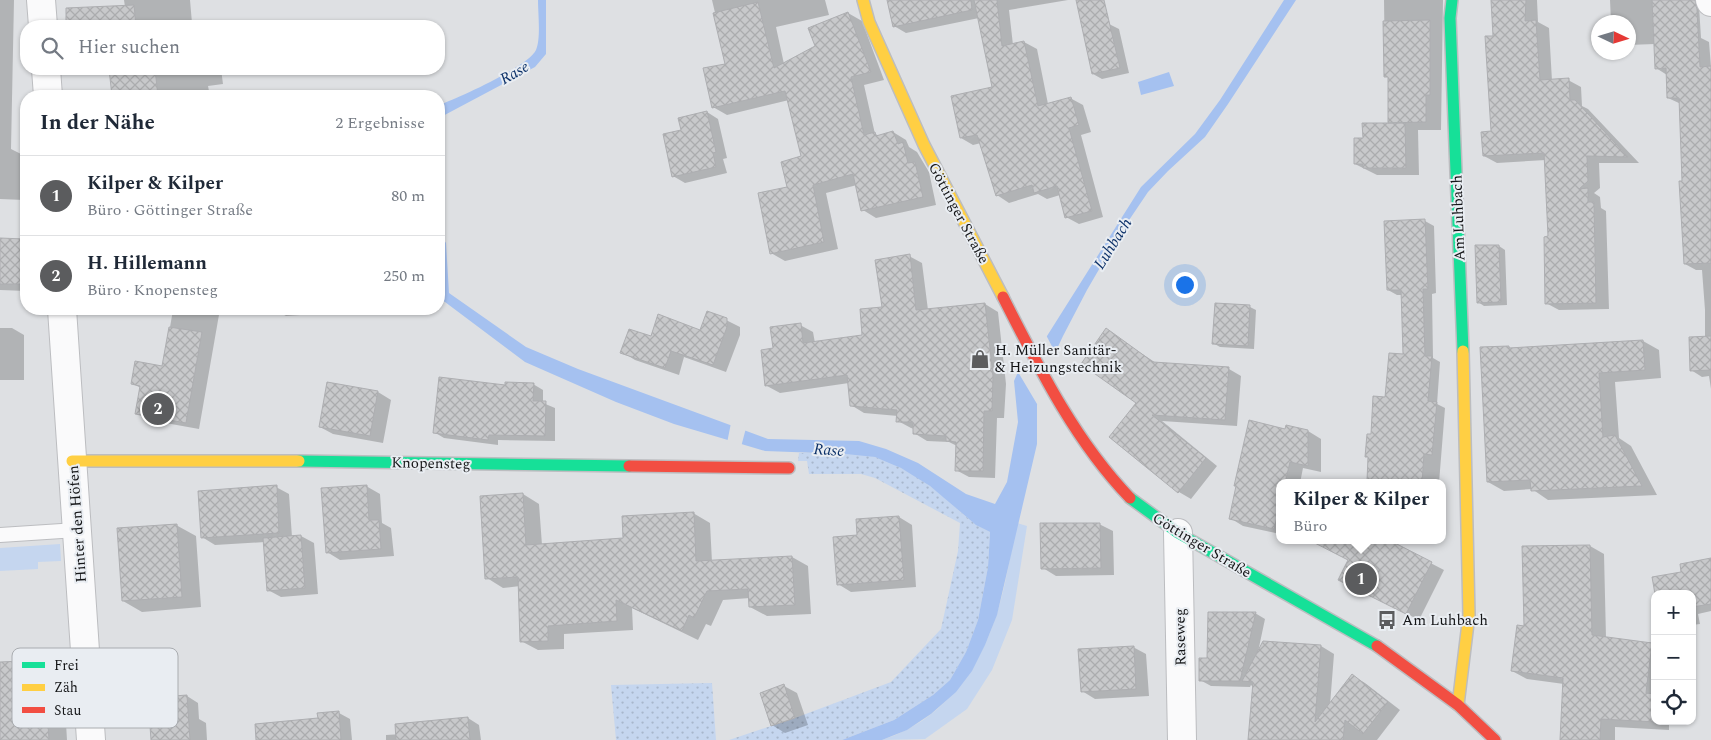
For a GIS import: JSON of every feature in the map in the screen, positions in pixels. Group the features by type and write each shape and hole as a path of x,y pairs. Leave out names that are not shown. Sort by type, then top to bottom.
{"street":[{"path":"41,0 43,20"},
{"name":"Göttinger Straße","path":"863,0 869,22 924,146 1059,400 1092,454 1110,477 1134,502 1178,533 1373,643 1458,705 1495,740"},
{"name":"Am Luhbach","path":"1452,0 1450,18 1461,290 1469,615 1458,705"},
{"path":"46,75 48,90"},
{"name":"Hinter den Höfen","path":"62,315 85,648"},
{"name":"Knopensteg","path":"72,461 315,461 789,468"},
{"name":"Raseweg","path":"1178,533 1182,740"}],"lane":[{"path":"0,535 77,530"}],"shaded area":[{"path":"799,453 867,455 889,462 911,473 930,486 966,517 990,532 988,567 978,620 966,652 950,680 933,695 894,720 842,740 729,740 795,718 891,682 941,629 958,551 960,523 875,478 861,474 809,474 807,461 798,461"},
{"path":"1017,523 1027,526 1012,620 992,670 967,709 925,739 882,740 922,721 937,709 962,682 973,666 990,633 999,605"},
{"path":"60,544 61,561 38,562 38,569 0,571 0,548"},
{"path":"712,683 716,740 616,740 611,685"}],"water":[{"name":"Rase","path":"538,0 546,0 546,54 535,67 445,115 445,103 492,81 531,57 538,45"},
{"path":"1284,0 1296,0 1205,137 1148,192 1119,235 1063,336 1037,405 1037,444 997,615 972,671 956,692 931,714 907,730 882,740 842,740 894,720 933,695 950,680 966,652 978,620 988,567 990,532 976,525 930,486 901,468 875,457 765,451 674,424 616,402 525,362 445,302 445,242 449,293 526,347 578,369 768,439 859,441 886,449 918,463 966,494 995,504 1007,482 1018,422 1014,381 1018,372 1047,336 1141,187 1195,134 1220,100"},
{"path":"1169,72 1174,86 1141,95 1138,82"}],"pier":[{"path":"1045,333 1057,356 1040,409 1018,372 1022,363"},
{"path":"731,423 746,428 741,447 727,443"}],"building":[{"path":"887,0 971,0 972,10 893,27"},
{"path":"974,0 997,0 1002,46 1024,41 1038,106 1071,97 1079,125 1069,128 1092,211 1065,218 1057,186 1034,193 1032,185 996,196 977,135 960,138 951,96 992,87"},
{"path":"1076,0 1104,0 1120,68 1092,74"},
{"path":"1491,0 1526,0 1525,21 1536,20 1540,80 1569,78 1570,100 1575,100 1628,157 1587,156 1588,181 1579,189 1588,188 1588,202 1594,202 1596,303 1545,304 1544,237 1548,236 1544,153 1483,156 1481,132 1491,131 1485,36 1493,36"},
{"path":"1652,0 1695,0 1700,67 1711,66 1711,263 1684,264 1679,181 1682,181 1679,98 1667,98 1666,68 1655,69"},
{"path":"758,2 774,68 815,46 808,28 848,12 871,72 851,77 864,135 875,132 876,136 893,131 898,144 903,142 908,163 915,162 923,197 861,211 853,174 813,185 824,242 770,254 758,193 787,187 781,162 801,156 785,91 712,108 703,68 725,64 713,13"},
{"path":"134,5 135,20 66,20 66,8"},
{"path":"1430,20 1430,95 1426,95 1426,122 1388,123 1388,77 1384,77 1383,21"},
{"path":"110,75 156,75 157,90 111,90"},
{"path":"707,111 716,152 713,153 716,167 672,177 663,134 681,130 678,118"},
{"path":"1362,123 1405,123 1406,168 1363,168 1363,164 1354,164 1354,138 1363,138"},
{"path":"1425,219 1428,289 1423,289 1425,356 1432,356 1428,401 1437,402 1432,455 1424,454 1422,479 1367,479 1368,457 1365,457 1367,434 1371,434 1373,396 1385,397 1389,353 1403,354 1401,290 1387,290 1384,221"},
{"path":"0,238 20,239 20,284 0,284"},
{"path":"1475,245 1499,245 1501,302 1477,303"},
{"path":"910,254 916,310 985,303 993,376 992,411 984,411 983,471 955,471 956,442 946,441 946,436 913,434 913,422 896,422 897,410 850,406 847,375 765,386 761,350 773,348 770,327 801,323 803,343 862,335 860,309 882,307 875,260"},
{"path":"1215,303 1250,305 1248,346 1212,344"},
{"path":"707,311 727,318 727,327 713,365 671,351 665,368 620,353 629,329 651,336 658,314 700,330"},
{"path":"169,327 202,332 186,423 135,414 140,386 131,384 135,361 162,366"},
{"path":"1106,328 1153,362 1229,367 1225,420 1152,415 1206,458 1178,493 1109,437 1136,403 1081,364"},
{"path":"1711,336 1711,370 1690,371 1689,337"},
{"path":"1643,340 1645,370 1599,373 1603,437 1615,435 1642,486 1531,491 1530,480 1487,482 1480,347 1509,346 1509,348"},
{"path":"439,377 505,385 505,382 534,383 533,401 546,401 545,436 489,435 488,440 433,433"},
{"path":"327,382 378,391 370,436 319,427"},
{"path":"1249,420 1285,429 1286,425 1308,430 1308,466 1290,462 1286,479 1276,479 1276,521 1274,529 1229,519 1236,486 1234,486"},
{"path":"277,485 279,533 201,538 198,491"},
{"path":"367,485 369,520 379,520 381,549 326,553 321,488"},
{"path":"523,493 526,545 623,538 622,516 694,512 696,561 792,556 795,605 749,607 748,589 707,591 694,618 689,615 682,631 616,600 617,621 548,626 548,641 520,642 518,577 485,579 480,496"},
{"path":"899,516 904,580 837,585 833,537 857,535 856,519"},
{"path":"1040,523 1100,523 1101,568 1041,569"},
{"path":"177,524 182,597 122,601 117,528"},
{"path":"301,535 305,588 267,591 263,538"},
{"path":"1317,544 1397,544 1432,562 1406,614 1338,580 1348,560"},
{"path":"1590,545 1592,635 1651,643 1646,693 1651,694 1651,722 1601,719 1600,740 1560,740 1563,678 1511,671 1517,625 1524,626 1522,546"},
{"path":"1711,558 1711,604 1696,606 1696,590 1654,590 1652,577 1681,572 1680,564"},
{"path":"1208,612 1256,612 1240,681 1199,681 1199,658 1207,658"},
{"path":"1263,641 1321,645 1315,722 1352,674 1388,702 1363,734 1345,720 1343,740 1248,740 1253,682 1242,681"},
{"path":"1134,646 1136,689 1081,692 1078,649"},
{"path":"12,661 12,728 48,728 49,740 0,740 0,662"},
{"path":"784,684 795,718 771,726 760,693"},
{"path":"187,695 190,740 151,740 150,728 178,728 178,696"},
{"path":"339,711 341,740 256,740 255,724 318,718 317,713"},
{"path":"468,717 470,740 396,740 395,724"}],"traffic: fast":[{"path":"1452,0 1450,18 1463,351"},
{"path":"299,461 629,466"},
{"path":"1130,498 1178,533 1377,646"}],"traffic: slow":[{"path":"863,0 869,22 924,145 1003,297"},
{"path":"1458,705 1469,615 1463,351"},
{"path":"72,461 299,461"}],"traffic: jam":[{"path":"1003,297 1059,403 1092,453 1130,498"},
{"path":"629,466 789,468"},
{"path":"1377,646 1458,705 1495,740"}],"place":[{"name":"H. Müller Sanitär- & Heizungstechnik","path":"980,359"},
{"name":"H. Hillemann","path":"158,409"},
{"name":"Kilper & Kilper","path":"1361,579"},
{"name":"Am Luhbach","path":"1387,620"}],"water label":[{"name":"Luhbach","path":"1112,243"}]}
